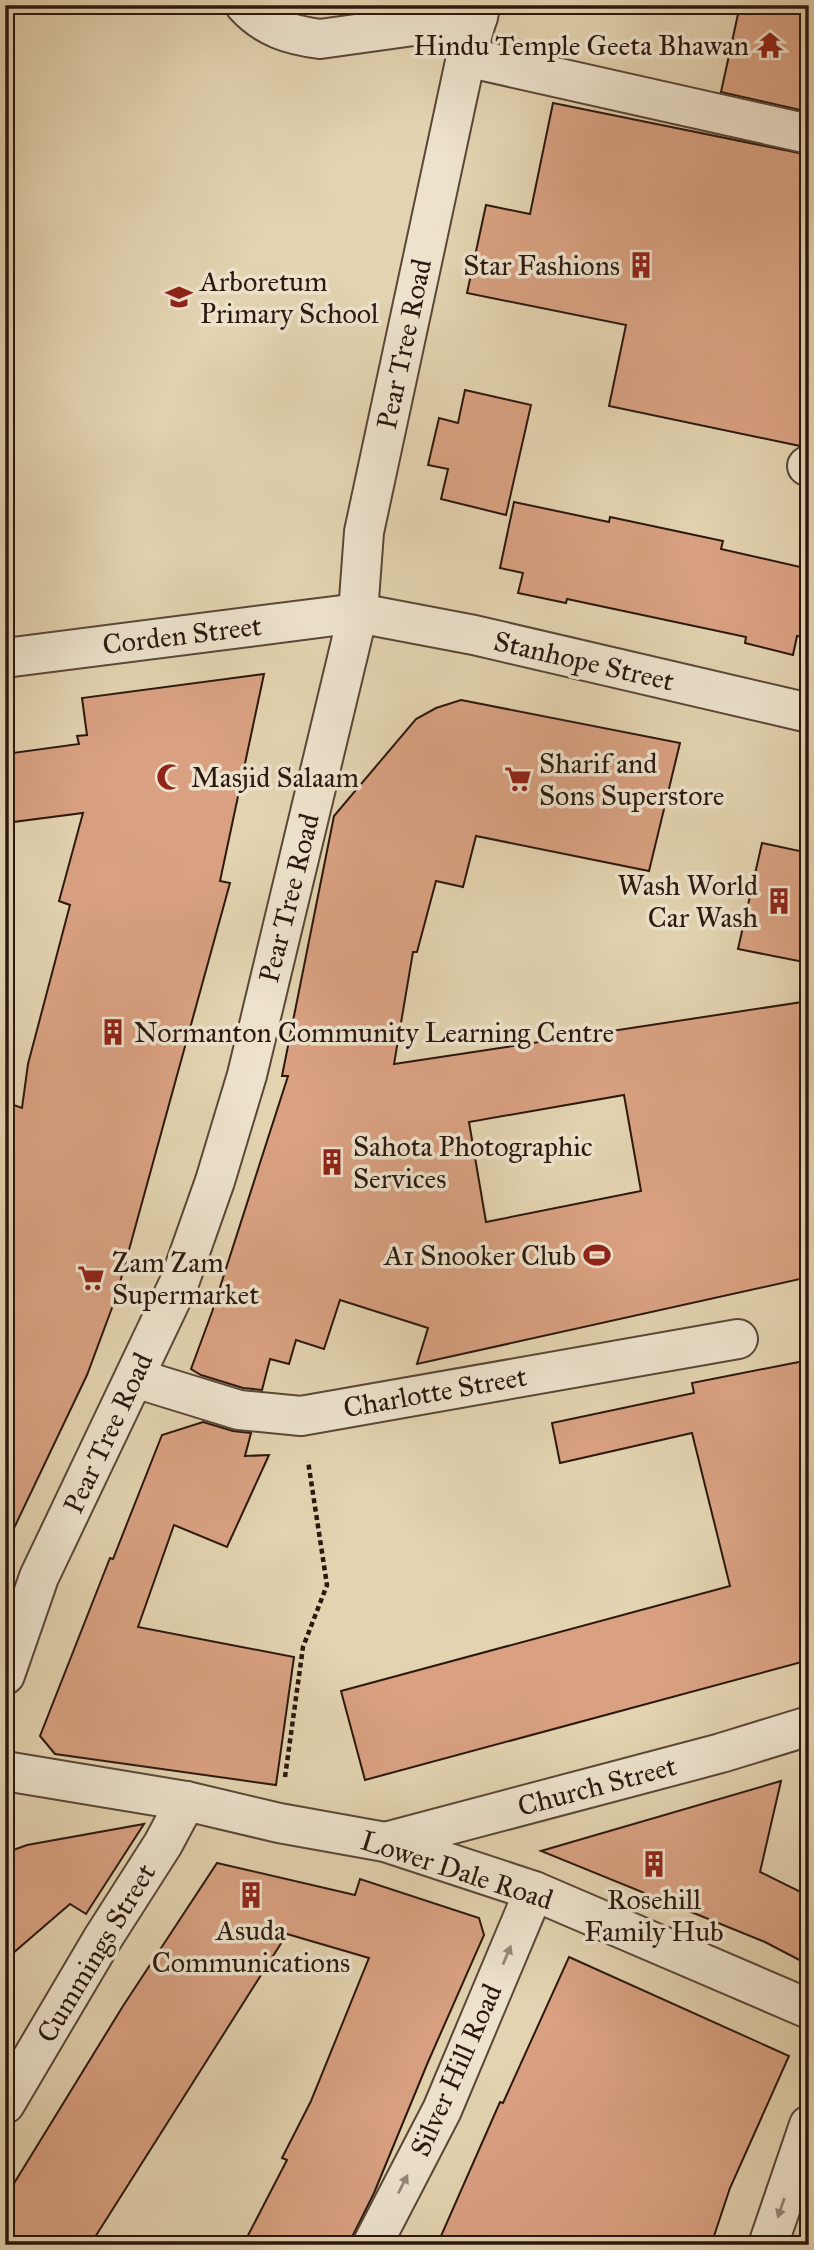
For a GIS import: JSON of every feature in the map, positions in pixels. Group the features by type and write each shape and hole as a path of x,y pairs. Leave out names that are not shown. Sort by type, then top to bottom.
{"street":[{"path":"245,5 264,23 292,34 320,39 479,11"},
{"name":"Pear Tree Road","path":"5,1675 40,1577 179,1283 215,1181 247,1074 358,613 364,532 466,57 479,11"},
{"path":"466,57 809,134"},
{"name":"Corden Street","path":"5,658 358,613"},
{"name":"Stanhope Street","path":"358,613 474,635 809,713"},
{"name":"Charlotte Street","path":"135,1378 239,1410 302,1416 738,1339"},
{"name":"Church Street","path":"385,1842 721,1753 809,1726"},
{"name":"Lower Dale Road","path":"5,1771 186,1801 279,1823 385,1842 534,1891 809,2009"},
{"name":"Cummings Street","path":"5,2104 103,1938 163,1844 186,1801"},
{"name":"Silver Hill Road","path":"372,2245 442,2110 534,1891"},
{"path":"768,2245 809,2125"}],"path":[{"path":"279,1823 303,1647 327,1585 302,1416"}],"building":[{"name":"Hindu Temple Geeta Bhawan","path":"740,5 809,5 809,112 721,92"},
{"name":"Star Fashions","path":"553,103 809,155 809,445 800,446 609,406 626,325 467,293 486,205 530,214"},
{"path":"465,390 531,405 506,515 441,499 448,469 428,465 439,418 458,423"},
{"path":"514,502 609,522 610,517 723,541 721,549 809,569 809,638 797,636 793,655 745,643 746,637 567,599 566,603 518,593 523,573 500,568"},
{"path":"264,674 220,881 230,883 116,1297 87,1375 5,1547 5,1102 22,1108 28,1064 70,905 59,901 83,813 5,823 5,754 79,744 77,736 87,735 82,698"},
{"path":"461,700 680,743 649,871 476,836 463,887 436,881 417,952 413,952 394,1064 809,1001 809,1277 417,1364 428,1328 340,1300 324,1349 296,1340 289,1364 270,1359 262,1390 243,1388 201,1375 191,1369 288,1076 282,1076 334,816 416,719 436,708","holes":["624,1095 641,1191 486,1222 469,1122"]},
{"name":"Wash World Car Wash","path":"762,843 809,853 809,963 738,949"},
{"path":"809,1360 809,1660 365,1780 341,1691 730,1586 692,1433 560,1463 552,1423 694,1393 692,1383"},
{"path":"203,1422 251,1433 245,1456 269,1455 227,1547 174,1525 138,1627 294,1657 276,1785 55,1754 40,1736 162,1435"},
{"name":"Rosehill Family Hub","path":"781,1781 760,1872 809,1896 809,1965 765,1942 541,1851"},
{"path":"144,1824 86,1914 70,1904 5,1960 5,1853 27,1845"},
{"path":"217,1863 355,1895 360,1879 479,1918 484,1935 350,2245 243,2245 287,2160 282,2158 311,2101 369,1958 287,1934 90,2245 5,2245 5,2198 123,2006"},
{"path":"569,1957 789,2056 730,2188 711,2245 437,2245 500,2102 503,2103"}],"place":[{"name":"Hindu Temple Geeta Bhawan","path":"770,45"},
{"name":"Star Fashions","path":"641,265"},
{"name":"Arboretum Primary School","path":"179,297"},
{"name":"Masjid Salaam","path":"170,777"},
{"name":"Sharif and Sons Superstore","path":"518,779"},
{"name":"Wash World Car Wash","path":"779,901"},
{"name":"Normanton Community Learning Centre","path":"113,1032"},
{"name":"Sahota Photographic Services","path":"332,1162"},
{"name":"A1 Snooker Club","path":"597,1255"},
{"name":"Zam Zam Supermarket","path":"91,1278"},
{"name":"Rosehill Family Hub","path":"654,1864"},
{"name":"Asuda Communications","path":"251,1895"}]}
